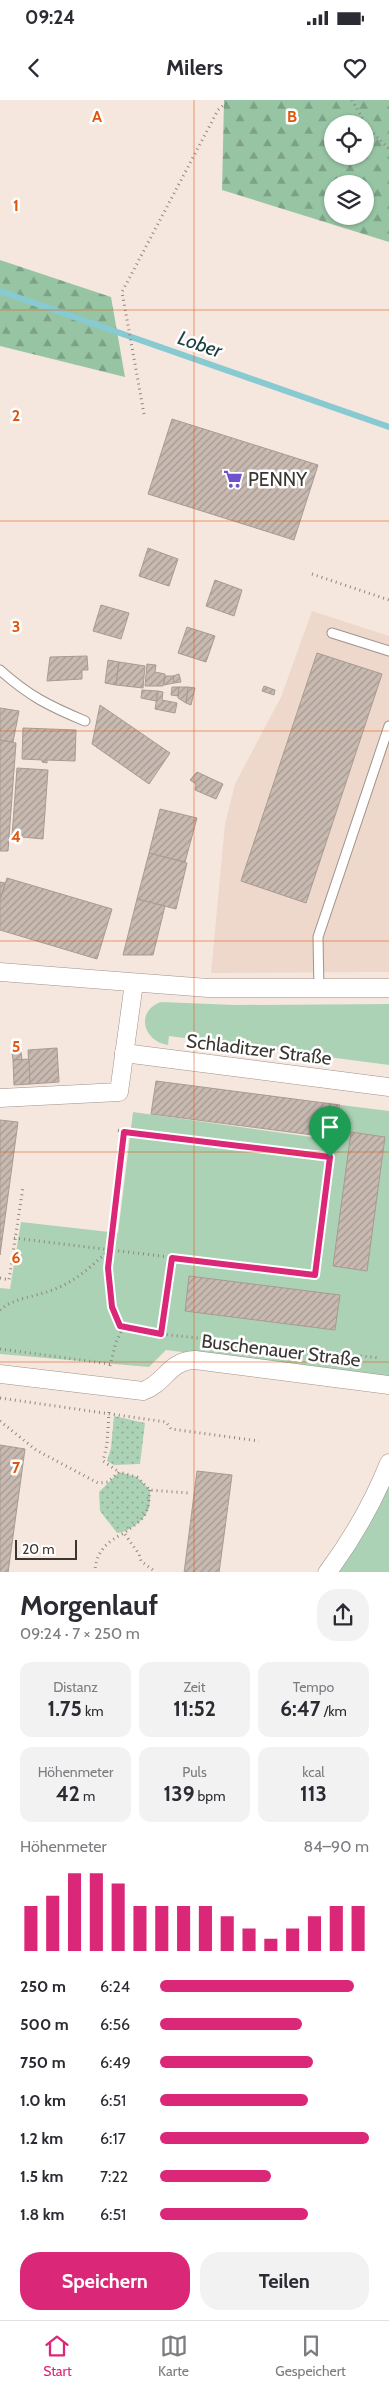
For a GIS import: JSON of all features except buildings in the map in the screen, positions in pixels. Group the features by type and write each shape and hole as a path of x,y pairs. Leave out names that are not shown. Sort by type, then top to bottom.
{"street":[{"path":"0,972 208,988 389,988"},
{"path":"0,1098 119,1092 134,983"},
{"name":"Schladitzer Straße","path":"124,1053 389,1087"},
{"name":"Buschenauer Straße","path":"0,1374 143,1391 157,1384 179,1363 195,1360 389,1385"},
{"path":"327,1572 362,1521 377,1492 389,1462"}],"lane":[{"path":"332,633 389,651"},
{"path":"0,670 21,690 42,703 85,721"},
{"path":"319,989 318,937 389,726"}],"path":[{"path":"144,414 122,292 218,110 229,100"},
{"path":"352,100 368,128 389,149"},
{"path":"312,574 389,600"},
{"path":"14,1238 315,1275 330,1157 114,1130"},
{"path":"124,1132 108,1268 112,1307 120,1326 161,1334 380,1358"},
{"path":"0,1278 9,1280 23,1187"},
{"path":"0,1310 12,1302 65,1284 94,1264 110,1250"},
{"path":"161,1334 172,1258"},
{"path":"107,1386 116,1342 123,1328"},
{"path":"0,1349 110,1364"},
{"path":"0,1398 109,1412 166,1422 171,1428 259,1441"},
{"path":"109,1412 107,1444 103,1461 119,1472 137,1477 150,1490 188,1493"},
{"path":"0,1421 36,1450 98,1483 108,1482 119,1472"},
{"path":"95,1572 95,1566 104,1545 139,1522 148,1510 150,1490"},
{"path":"124,1533 139,1554 141,1561 153,1572"}],"shaded area":[{"path":"312,611 389,636 389,972 211,973 225,824 235,784 281,697"}],"green space":[{"path":"224,100 389,100 389,242 334,225 374,225 374,175 324,175 324,222 222,190"},
{"path":"0,260 111,297 125,377 0,346"},
{"path":"161,1002 235,1005 389,1004 389,1065 169,1036 168,1045 153,1038 145,1025 148,1012 153,1006"},
{"path":"341,1105 389,1111 389,1378 166,1350 149,1367 0,1354 0,1288 10,1289 21,1222 118,1233 133,1112 333,1140"},
{"path":"114,1416 145,1423 140,1464 114,1465 107,1461 111,1448"},
{"path":"119,1472 137,1477 150,1490 150,1500 146,1514 139,1522 126,1531 117,1533 100,1511 99,1492"},
{"path":"389,1484 389,1572 339,1572"}],"waterway":[{"name":"Lober","path":"0,291 389,427"}],"place":[{"name":"PENNY","path":"233,479"}],"route":[{"path":"124,1132 330,1157 315,1275 172,1258 161,1334 128,1330 120,1326 112,1307 108,1268 124,1132"}]}
